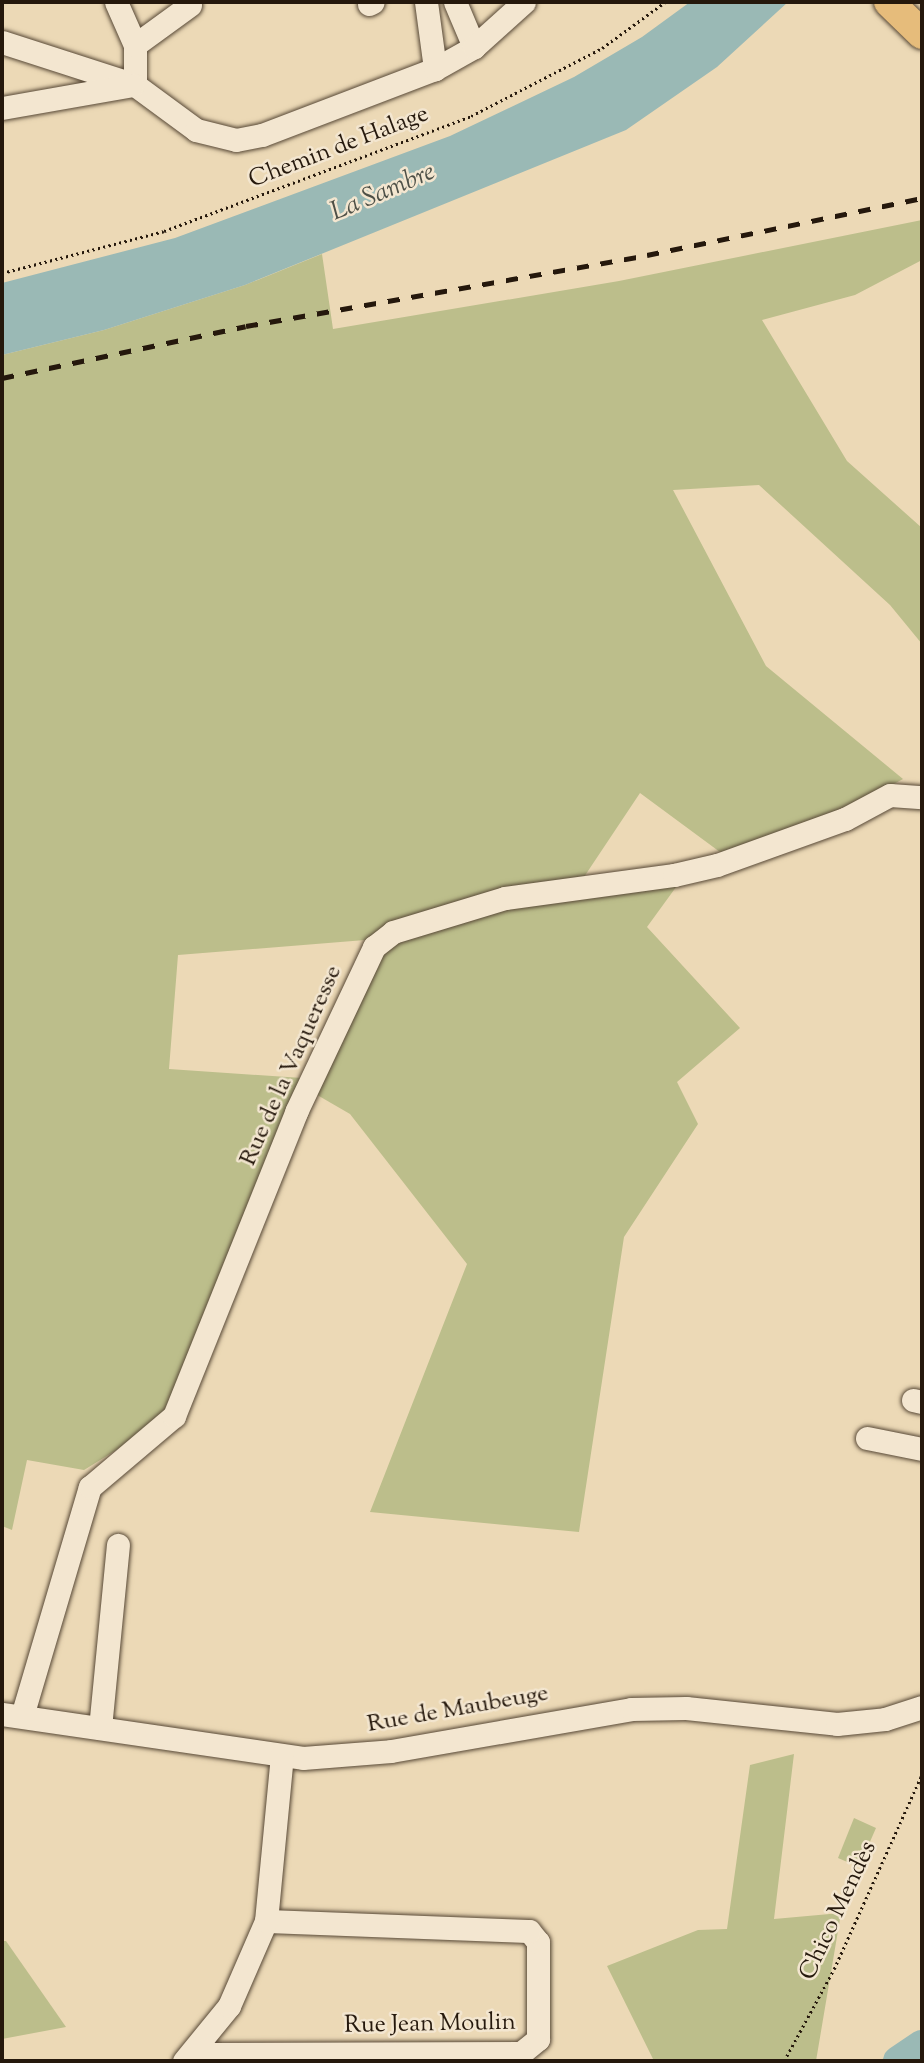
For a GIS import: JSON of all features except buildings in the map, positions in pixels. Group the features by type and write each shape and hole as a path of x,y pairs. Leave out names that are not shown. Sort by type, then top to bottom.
{"main road":[{"path":"889,2 922,34"}],"street":[{"path":"116,2 135,45 135,85"},
{"path":"426,2 435,69"},
{"path":"455,2 474,47"},
{"path":"2,42 135,85 196,130 236,140 262,135 435,69 474,47 524,2"},
{"path":"135,45 190,5"},
{"path":"2,108 135,85"},
{"name":"Rue de la Vaqueresse","path":"12,1715 90,1488 174,1416 296,1112 374,947 393,932 505,898 674,876 716,865 833,824 890,795 922,797"},
{"path":"867,1438 922,1449"},
{"path":"100,1728 118,1545"},
{"name":"Rue de Maubeuge","path":"12,1715 282,1756 391,1751 631,1709 686,1708 837,1724 876,1721 922,1707"},
{"path":"190,2054 229,2006 265,1922 282,1756"},
{"name":"Rue Jean Moulin","path":"190,2054 295,2057 521,2053 538,2039 538,1942 520,1928 265,1922"}],"path":[{"name":"Chemin de Halage","path":"2,273 164,231 471,116 602,48 665,2"},
{"name":"Chico Mendès","path":"784,2061 834,1969 922,1774"}],"green space":[{"path":"922,220 922,260 855,295 762,320 847,461 922,528 922,644 890,605 759,485 673,490 766,666 903,779 812,828 724,855 640,793 582,880 679,883 647,927 740,1028 677,1082 698,1124 624,1237 579,1532 370,1512 467,1264 350,1114 312,1092 365,940 178,955 169,1069 302,1078 160,1423 84,1470 27,1460 12,1530 2,1526 2,355 104,330 245,285 322,254 333,329 619,281"},
{"path":"794,1754 774,1919 841,1913 816,2061 654,2061 607,1966 698,1930 727,1929 750,1765"},
{"path":"854,1818 876,1828 859,1867 838,1858"},
{"path":"2,1941 6,1941 66,2027 2,2039"},
{"path":"922,2036 922,2061 879,2061"}],"water":[{"name":"La Sambre","path":"690,2 788,2 717,67 626,130 245,285 104,330 2,355 2,283 175,238 450,136 574,77 642,37"}],"waterway":[{"path":"898,2061 922,2045"}],"railway":[{"path":"2,378 246,326 647,255 922,198"}]}
